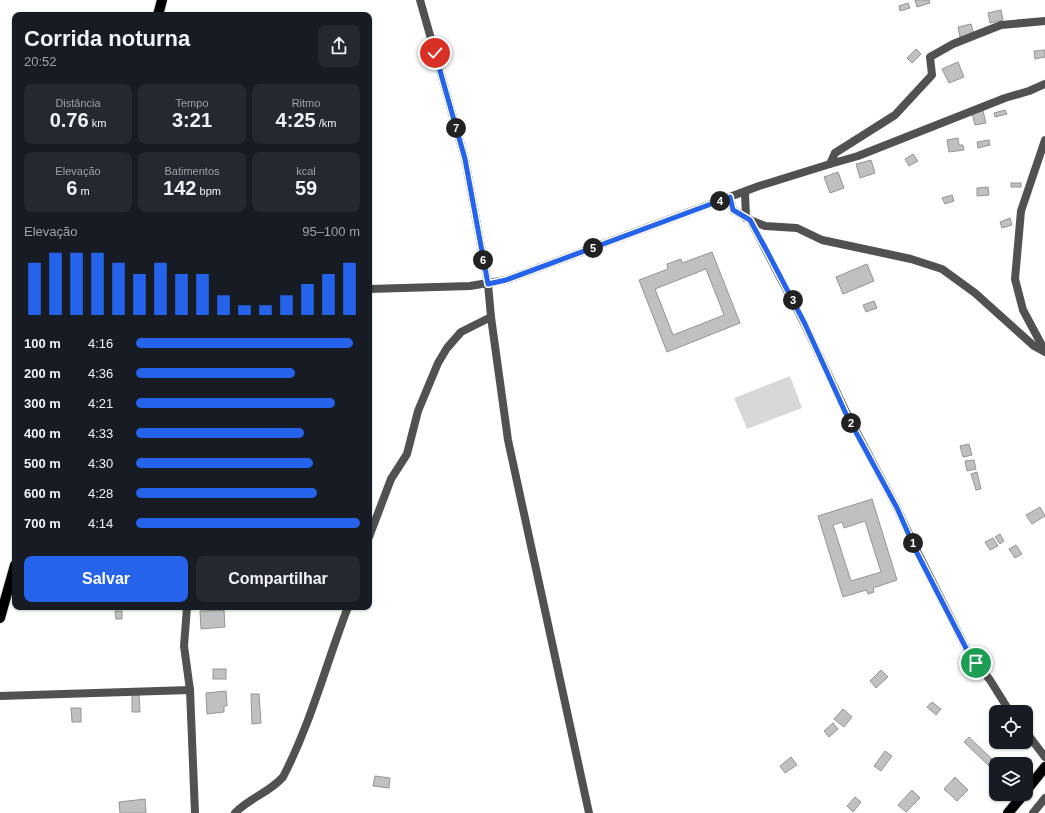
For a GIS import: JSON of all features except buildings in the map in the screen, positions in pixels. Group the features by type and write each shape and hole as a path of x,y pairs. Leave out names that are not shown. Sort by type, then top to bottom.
{"main road":[{"path":"159,12 162,0"},
{"path":"0,618 12,576"},
{"path":"1033,782 1045,767"},
{"path":"1008,813 1018,801"}],"street":[{"path":"420,0 465,159 488,284 490,317 508,440 589,813"},
{"path":"830,164 835,153 895,115 932,75 930,57 953,44 1001,25 1045,21"},
{"path":"372,289 488,284 506,280 730,197 745,193 759,186 858,156 1005,98 1029,91 1045,84"},
{"path":"1045,140 1021,211 1015,279 1024,310 1045,351"},
{"path":"745,193 748,219 805,324 846,414 897,508 916,551 969,654 990,680 1006,705"},
{"path":"730,197 733,210 748,219 765,226 797,228 822,240 911,259 942,269 975,294 1034,346 1045,351"},
{"path":"372,528 391,479 407,454 416,416 438,363 447,348 461,332 490,317"},
{"path":"186,610 184,646 190,690 196,813"},
{"path":"235,813 244,803 275,786 283,777 316,700 330,651 347,610"},
{"path":"0,696 190,690"},
{"path":"1033,741 1045,757"},
{"path":"1033,813 1045,798"}],"shaded area":[{"path":"790,376 802,408 747,429 734,398"}],"route":[{"path":"435,53 465,159 488,284 506,280 730,197 733,210 750,220 768,253 805,324 846,414 897,508 916,551 954,622 969,654 976,663"}]}
